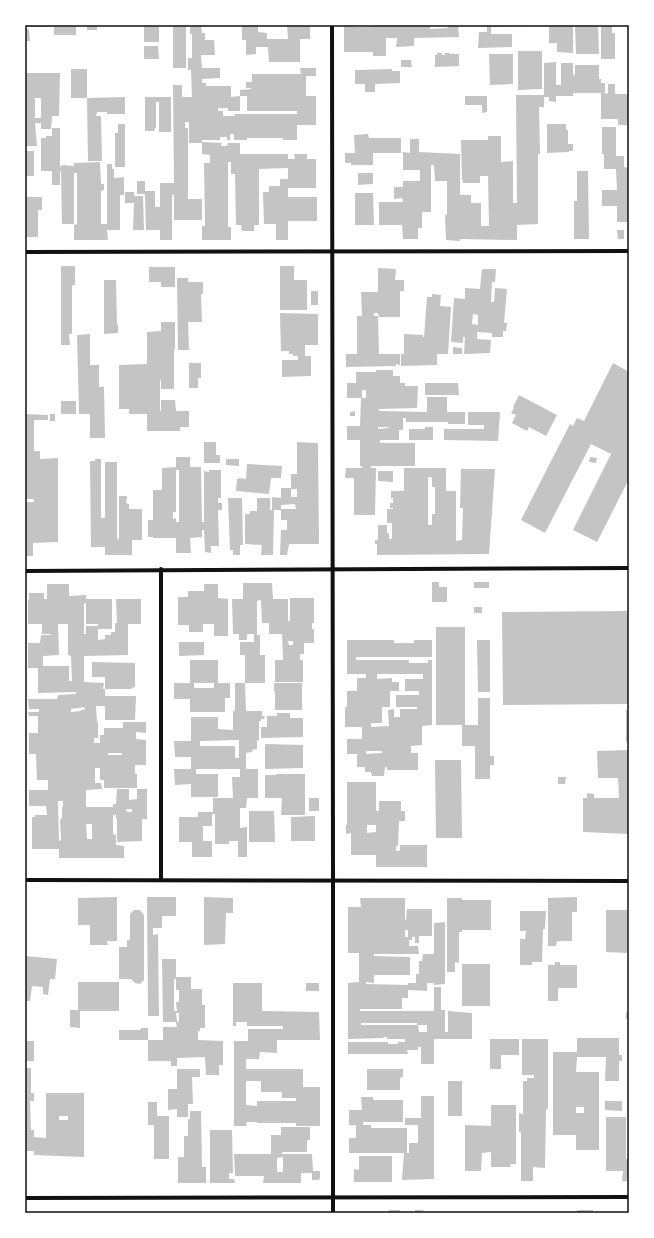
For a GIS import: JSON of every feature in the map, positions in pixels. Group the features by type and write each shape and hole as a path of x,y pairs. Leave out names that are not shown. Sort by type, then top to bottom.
{"street":[{"path":"332,25 333,1213"},
{"path":"25,252 629,251"},
{"path":"25,571 161,569 629,568"},
{"path":"161,569 161,880"},
{"path":"25,880 629,881"},
{"path":"25,1198 629,1197"}],"building":[{"path":"25,25 84,26 76,26 76,35 54,35 54,27 25,27"},
{"path":"87,25 97,25 97,30 87,30"},
{"path":"144,25 159,25 159,42 144,42"},
{"path":"173,25 186,25 186,68 173,68"},
{"path":"192,25 201,25 202,33 205,33 205,40 214,40 215,55 201,55 202,68 220,68 220,78 202,79 202,83 206,83 206,86 231,86 231,97 240,96 240,90 251,89 246,88 246,82 252,82 252,74 301,74 300,68 316,68 316,76 306,76 306,96 316,96 316,125 297,125 297,140 283,140 283,138 247,138 247,140 234,140 234,134 230,134 230,140 227,140 227,137 220,137 220,140 202,140 202,142 222,143 221,146 227,146 228,143 240,143 240,154 288,154 288,159 295,159 294,154 307,154 307,159 316,159 316,188 288,188 288,197 317,197 317,221 288,221 288,240 276,240 276,224 264,224 263,192 269,192 269,186 280,186 280,179 288,179 288,168 259,169 259,225 254,225 254,231 242,231 241,225 236,225 235,174 231,174 231,162 228,162 228,227 231,227 231,240 202,240 202,226 205,226 204,163 210,163 210,155 202,154 202,143 189,143 189,122 185,122 185,128 188,128 188,199 202,199 202,220 174,220 174,195 172,195 172,240 160,240 160,230 146,230 145,194 137,194 137,181 145,181 145,191 155,191 155,207 160,207 160,183 174,183 173,85 182,85 182,97 192,97 191,70 188,70 188,58 192,58 192,34 190,34 190,27 192,27","holes":["240,96 247,96 247,111 297,111 297,114 234,114 235,116 223,116 223,111 218,111 218,108 228,108 228,111 240,111"]},
{"path":"242,25 258,25 258,32 267,33 267,39 288,39 287,25 310,25 310,39 300,39 300,62 269,62 268,47 256,47 256,54 246,55 246,40 242,40"},
{"path":"344,25 353,25 353,27 373,27 373,25 430,25 430,29 448,28 448,25 458,25 459,37 414,38 414,46 396,47 397,38 386,38 386,56 373,56 373,52 344,52"},
{"path":"487,25 528,26 491,27 491,34 512,34 512,47 478,48 479,32 487,32"},
{"path":"549,25 573,25 573,53 557,52 557,43 549,43"},
{"path":"575,25 598,25 599,54 576,54"},
{"path":"601,25 612,25 612,33 615,33 615,59 601,59"},
{"path":"25,29 29,29 30,41 25,41"},
{"path":"144,46 158,46 159,59 144,59"},
{"path":"518,51 542,51 542,89 518,90"},
{"path":"437,53 442,53 442,55 445,55 445,53 459,54 459,66 435,67 435,55 437,55"},
{"path":"489,54 513,54 513,84 490,85"},
{"path":"401,60 411,60 412,67 401,67"},
{"path":"556,62 556,85 561,85 561,63 573,63 573,75 575,75 575,65 599,65 599,79 601,79 601,83 605,83 605,94 608,93 608,84 615,84 615,94 629,94 629,125 618,125 618,119 601,119 601,93 573,93 573,96 556,96 556,102 549,101 549,97 544,97 544,107 539,107 540,154 538,154 538,224 517,225 517,240 446,240 445,215 447,215 447,181 435,181 434,165 431,165 431,212 422,212 422,228 418,228 418,239 403,239 402,225 379,225 379,202 403,202 402,198 394,199 394,187 403,187 403,181 420,181 420,170 403,170 403,152 410,153 410,139 419,139 419,152 460,154 460,195 471,195 471,203 481,203 481,226 489,226 488,176 480,176 480,183 463,183 461,140 488,140 488,136 501,136 501,162 513,161 513,203 517,203 516,95 544,95 544,63"},
{"path":"71,69 87,69 87,98 71,98"},
{"path":"392,69 392,71 400,71 400,83 375,84 375,92 365,92 365,84 355,84 355,70"},
{"path":"25,73 60,73 59,116 52,116 51,129 41,129 41,123 35,123 37,146 25,146","holes":["35,98 41,98 41,118 35,118"]},
{"path":"465,96 487,96 487,112 482,113 482,105 465,105"},
{"path":"125,97 125,114 107,114 107,112 97,112 96,116 101,116 102,161 88,161 87,98"},
{"path":"145,97 171,97 171,132 159,132 159,102 156,102 156,128 154,131 145,131"},
{"path":"118,124 125,124 125,167 115,167 115,133 118,133"},
{"path":"547,124 566,124 566,130 568,130 568,144 573,144 573,151 547,153"},
{"path":"602,127 616,127 616,156 624,156 624,167 629,168 629,222 617,222 617,206 602,206 602,190 617,190 616,169 604,169 604,154 602,154"},
{"path":"52,128 60,128 60,167 62,165 74,166 74,163 100,162 101,184 104,184 104,190 101,191 101,224 107,224 107,164 112,164 112,169 114,169 114,178 124,177 124,195 120,195 120,230 107,230 108,240 74,240 74,225 77,224 77,173 74,173 74,224 62,224 61,171 60,185 52,185 52,171 41,171 41,138 52,136"},
{"path":"368,134 369,138 401,138 401,153 373,153 373,165 351,165 351,163 345,163 345,153 355,153 354,135"},
{"path":"25,151 34,151 34,176 25,176"},
{"path":"577,171 588,171 589,239 574,239 574,201 577,201"},
{"path":"358,173 373,173 373,184 358,185"},
{"path":"125,192 134,192 134,196 143,196 144,230 133,230 134,203 125,203"},
{"path":"355,193 373,193 374,225 355,225"},
{"path":"25,197 42,197 42,210 38,210 38,237 25,237"},
{"path":"617,230 624,230 624,239 618,239"},
{"path":"61,266 75,266 75,285 72,285 72,334 69,334 70,345 61,345"},
{"path":"280,266 294,266 294,280 307,280 307,310 280,310"},
{"path":"149,267 175,267 175,287 161,287 161,282 149,282"},
{"path":"378,268 396,269 395,280 404,280 404,291 400,291 400,317 379,317 378,313 374,313 374,316 378,316 379,354 400,354 400,365 346,367 346,354 357,354 357,316 362,316 361,292 378,292"},
{"path":"482,269 496,269 495,282 492,282 491,302 494,302 495,288 507,289 504,323 507,323 506,331 503,331 503,337 492,337 492,333 477,332 477,339 491,340 490,353 464,354 465,337 463,337 463,343 451,342 454,298 465,299 465,288 480,289","holes":["473,314 478,315 478,325 472,324"]},
{"path":"177,278 188,278 188,282 203,282 203,294 201,294 202,322 188,322 189,350 178,350"},
{"path":"104,280 116,280 118,333 104,334"},
{"path":"311,291 318,291 318,305 311,305"},
{"path":"432,294 441,295 440,306 451,307 448,354 437,354 437,365 401,366 401,354 404,354 404,334 423,335 424,337 427,297 432,297"},
{"path":"280,313 318,314 318,345 305,345 305,356 311,356 311,376 282,377 282,360 298,360 298,356 289,354 289,351 281,351"},
{"path":"161,322 175,322 175,349 174,389 161,389 160,380 160,411 161,400 175,400 176,411 189,411 189,427 180,427 180,431 147,431 147,414 129,414 129,409 119,409 119,365 147,364 147,332 161,331"},
{"path":"90,334 90,365 99,365 99,387 104,387 105,438 90,438 90,414 79,414 77,335"},
{"path":"453,347 462,348 462,354 453,354"},
{"path":"189,363 201,363 201,378 198,378 198,388 189,388"},
{"path":"613,363 629,372 629,479 597,542 573,530 611,454 591,444 545,533 521,520 570,424 573,426 577,418 584,421"},
{"path":"376,370 393,370 393,376 400,376 400,383 405,383 405,386 418,386 417,408 379,409 379,411 427,412 427,397 447,397 447,412 465,412 465,424 448,424 448,422 406,422 406,418 403,418 403,430 399,430 399,440 380,440 380,443 415,443 415,466 371,466 371,468 376,468 375,515 354,515 354,478 345,478 346,468 362,468 362,466 360,466 360,440 347,440 347,426 360,426 361,398 347,398 347,383 356,383 356,372 376,372","holes":["362,390 366,390 366,398 362,398","378,427 389,427 389,428 378,429"]},
{"path":"425,383 458,383 459,395 425,395"},
{"path":"519,395 557,415 546,436 529,427 527,431 512,423 516,415 511,413"},
{"path":"61,401 76,401 76,414 61,414"},
{"path":"355,411 355,416 350,416 350,412"},
{"path":"468,412 500,412 498,441 444,440 444,429 484,429 484,425 468,425"},
{"path":"25,414 48,415 48,420 34,420 34,451 40,451 40,459 58,458 58,542 33,543 33,556 25,556 25,502 34,502 34,499 25,499"},
{"path":"50,414 55,414 55,421 50,421"},
{"path":"425,427 433,427 433,440 409,440 409,429 425,429"},
{"path":"204,442 216,442 216,455 220,455 220,463 204,463"},
{"path":"297,442 318,443 319,544 289,544 287,555 280,555 281,530 287,530 287,520 281,520 281,510 274,510 273,555 261,555 262,545 245,544 245,514 250,514 250,511 257,511 257,498 270,498 270,510 272,510 272,497 281,498 281,488 291,488 291,474 297,474","holes":["291,489 297,489 297,497 291,497","295,504 296,509 281,509 281,505"]},
{"path":"176,457 190,457 190,467 201,467 202,522 204,522 204,471 209,472 209,470 221,470 221,498 218,498 218,503 222,503 222,510 218,510 219,546 211,546 211,553 205,552 204,530 202,530 202,537 190,538 191,553 176,553 176,538 148,537 148,520 153,520 153,490 162,490 162,468 176,467","holes":["176,470 179,470 179,522 176,522 176,518 173,519 173,512 176,512"]},
{"path":"590,457 597,458 596,463 589,462"},
{"path":"95,459 101,459 101,518 105,518 105,462 117,462 117,539 119,539 119,496 127,496 126,503 129,504 129,509 142,509 142,540 132,540 132,555 105,555 105,547 91,547 90,461 95,461"},
{"path":"226,459 239,459 239,466 226,465"},
{"path":"247,464 282,466 281,478 271,478 269,494 236,491 237,479 246,479"},
{"path":"404,468 446,468 446,491 456,491 456,541 462,540 463,508 460,508 461,469 495,469 489,554 377,555 377,544 375,544 375,540 378,540 378,525 387,525 389,539 392,539 392,523 387,523 387,509 393,509 390,508 390,503 393,503 391,491 404,491","holes":["428,477 432,477 432,487 435,487 435,514 432,514 432,525 428,525"]},
{"path":"378,471 393,471 393,482 378,481"},
{"path":"228,498 242,498 243,545 240,545 240,555 233,555 233,550 230,550"},
{"path":"432,582 439,582 439,587 447,587 447,602 432,602"},
{"path":"474,582 489,582 489,588 474,588"},
{"path":"243,583 272,583 273,599 288,599 288,621 290,621 290,598 314,598 314,623 312,623 312,629 314,629 314,643 304,643 304,654 300,654 300,660 303,660 303,682 275,682 275,660 283,660 282,634 269,634 269,623 262,623 260,600 257,601 257,635 260,635 260,655 265,655 265,683 245,683 245,655 240,655 240,642 254,642 254,634 247,634 247,640 239,640 239,634 233,634 232,599 243,599","holes":["288,641 293,641 293,645 289,645"]},
{"path":"47,584 69,584 69,596 86,595 86,599 112,599 112,629 98,629 98,640 105,639 105,635 111,635 111,632 115,632 115,623 117,623 116,599 141,599 141,624 128,624 128,655 84,656 84,682 104,683 103,689 105,689 105,696 136,696 135,720 105,720 105,706 96,706 98,738 94,738 94,743 100,743 100,735 104,735 104,728 123,728 123,722 146,722 146,733 136,732 136,739 146,740 146,765 135,765 135,774 137,774 137,788 104,788 104,780 100,780 100,768 95,768 95,783 101,783 102,789 86,790 86,807 113,807 113,804 116,804 117,789 129,789 129,800 137,799 137,789 147,789 147,819 142,819 142,841 117,842 117,819 116,815 113,815 113,834 116,835 116,845 124,846 124,858 59,858 59,849 32,849 32,817 35,817 35,815 47,815 46,806 29,806 29,790 48,790 48,780 37,780 36,754 29,754 29,733 38,733 38,716 29,716 28,712 39,712 39,709 29,709 28,699 57,699 58,695 76,694 76,692 38,693 38,668 28,668 28,643 40,643 41,635 51,634 42,634 42,624 28,624 29,593 44,593 44,599 47,599","holes":["86,603 86,624 98,624 98,626 86,626 86,634 84,634 84,604","58,624 68,624 68,655 71,656 72,681 69,681 69,666 43,666 43,656 59,655","84,707 85,710 71,712 71,709","108,753 122,753 122,755 108,755","58,801 63,801 62,819 60,819 61,840 59,841","126,809 132,809 132,812 127,812","86,824 92,824 92,839 87,839"]},
{"path":"204,584 218,584 218,598 228,599 228,636 214,636 214,624 203,624 203,632 189,632 189,625 178,625 178,597 188,597 188,591 204,591"},
{"path":"474,607 482,607 482,613 474,613"},
{"path":"629,611 629,704 503,705 502,612"},
{"path":"436,627 465,627 465,725 478,725 478,698 490,698 490,756 494,756 494,765 490,765 490,779 475,779 475,746 462,746 462,725 436,725"},
{"path":"347,640 394,640 394,643 414,643 414,640 432,640 432,657 356,657 356,660 409,660 409,663 428,663 428,660 432,660 432,725 422,726 422,745 411,746 411,753 418,753 418,770 387,770 387,767 385,767 384,776 372,776 371,772 365,772 365,767 357,767 357,754 347,754 347,739 362,739 362,727 345,727 347,691 357,691 357,678 366,678 366,674 347,674","holes":["377,674 423,674 423,679 405,679 405,691 419,691 419,695 396,695 396,707 417,707 417,709 400,709 400,717 394,717 394,709 388,710 389,726 371,727 371,723 382,723 382,707 390,707 390,691 399,691 399,682 392,682 392,678 377,679","366,751 382,751 382,753 366,754"]},
{"path":"477,640 490,640 490,692 478,692"},
{"path":"179,642 204,642 204,655 179,656"},
{"path":"190,660 218,660 218,683 230,683 230,698 225,698 225,712 190,712 190,699 174,699 174,683 190,683","holes":["194,683 214,683 214,688 194,688"]},
{"path":"92,662 135,663 135,687 131,688 132,689 105,689 105,677 92,677"},
{"path":"235,683 245,683 246,711 262,711 262,716 265,716 264,719 259,721 259,741 257,740 257,749 246,753 246,769 258,769 258,798 247,798 246,808 240,808 240,828 247,827 247,857 238,857 238,841 229,841 229,844 215,844 215,814 212,814 212,826 203,826 203,841 212,841 212,857 192,857 192,842 179,842 179,817 198,817 198,812 213,812 213,798 233,798 232,777 240,777 240,769 196,769 196,774 218,774 218,797 191,797 191,784 175,785 174,769 191,769 191,757 175,757 174,741 191,741 191,717 218,717 218,729 233,730 233,711 235,711","holes":["239,740 239,758 235,758 235,746 200,746 200,741"]},
{"path":"274,683 302,683 302,710 275,710"},
{"path":"626,710 629,710 629,742 626,742"},
{"path":"277,713 290,713 290,718 303,718 303,737 261,738 261,727 267,727 267,716 277,716"},
{"path":"265,744 303,745 303,768 265,769"},
{"path":"629,750 629,834 583,832 583,798 587,798 587,793 594,794 594,798 619,798 618,778 598,778 597,751"},
{"path":"435,760 461,760 462,838 436,838"},
{"path":"305,774 305,815 281,815 282,798 265,798 265,775"},
{"path":"558,777 566,777 565,784 558,784"},
{"path":"347,782 376,782 376,811 379,811 379,801 401,801 401,811 405,811 405,821 399,821 398,846 396,846 396,851 400,851 400,845 427,845 427,867 376,867 376,855 351,855 351,833 346,834","holes":["367,825 376,825 376,832 367,833"]},
{"path":"309,798 319,798 319,811 309,811"},
{"path":"249,811 274,811 275,842 249,842"},
{"path":"315,816 315,841 291,841 291,817"},
{"path":"117,897 117,941 107,941 108,945 90,945 90,925 78,925 78,898"},
{"path":"147,897 176,897 176,916 162,916 162,928 153,928 153,935 158,934 159,1016 148,1016"},
{"path":"204,897 233,898 233,913 226,913 225,944 204,945"},
{"path":"577,897 577,912 572,912 572,941 557,941 556,946 548,946 548,898"},
{"path":"360,898 405,898 405,920 407,909 432,909 432,936 419,936 419,943 415,943 415,937 412,937 412,940 409,940 409,946 418,946 419,954 374,954 374,956 410,957 410,975 374,975 374,983 366,982 366,984 408,985 408,983 416,983 416,974 419,974 419,961 422,961 423,954 434,954 434,923 445,922 445,984 434,985 434,983 427,983 427,991 408,990 408,998 402,998 402,1009 360,1009 360,1011 434,1011 434,987 441,987 441,1010 445,1010 445,1032 448,1032 448,1011 472,1013 472,1039 434,1039 434,1064 421,1064 421,1047 418,1047 418,1050 407,1050 408,1054 348,1054 348,1042 388,1042 388,1044 398,1044 398,1042 405,1042 405,1039 387,1039 387,1037 348,1039 348,983 359,982 359,953 348,953 348,907 361,907","holes":["405,930 408,930 408,937 405,937","361,1023 417,1023 417,1025 361,1025","418,1025 427,1025 427,1032 419,1032"]},
{"path":"447,898 462,898 462,900 491,900 491,930 462,930 462,932 459,932 459,963 455,962 455,972 447,972"},
{"path":"134,910 140,910 144,915 144,980 140,984 135,983 131,979 119,979 119,947 127,947 127,940 130,940 130,914"},
{"path":"606,910 627,910 627,953 606,952"},
{"path":"520,911 546,911 545,929 543,929 542,962 532,962 532,965 520,965 520,939 525,939 526,931 520,931"},
{"path":"25,956 57,959 55,979 50,979 48,995 43,994 43,987 32,986 30,1001 25,1001"},
{"path":"162,959 176,959 176,977 191,977 191,989 202,989 202,1005 205,1005 205,1028 200,1028 200,1031 198,1031 198,1040 223,1041 223,1065 219,1065 219,1075 206,1075 205,1057 177,1058 177,1066 171,1066 171,1061 148,1061 148,1040 163,1040 163,1027 177,1027 176,1022 163,1022","holes":["174,979 176,979 176,990 179,990 179,1002 176,1002 177,1011 174,1011","176,1013 179,1013 179,1022 177,1021"]},
{"path":"555,962 560,962 560,965 577,965 577,988 558,988 558,1001 548,1001 548,965 555,965"},
{"path":"462,964 490,964 490,1006 462,1006"},
{"path":"78,982 119,982 119,1011 80,1011 80,1028 70,1027 70,1010 78,1010"},
{"path":"233,983 262,983 262,1011 319,1012 320,1040 277,1040 277,1053 260,1052 259,1059 246,1059 246,1069 303,1069 303,1087 320,1087 320,1126 296,1126 296,1123 246,1122 247,1126 234,1126 234,1041 248,1041 248,1029 283,1029 283,1026 247,1026 247,1022 236,1022 236,1026 233,1026","holes":["246,1081 261,1081 261,1092 282,1092 282,1098 296,1098 296,1101 257,1101 257,1106 246,1105"]},
{"path":"306,983 319,983 319,991 306,991"},
{"path":"626,1012 629,1012 629,1019 626,1019"},
{"path":"140,1028 148,1028 148,1040 119,1040 119,1030 141,1030"},
{"path":"577,1038 619,1038 619,1055 622,1055 622,1061 619,1061 619,1081 605,1081 606,1057 577,1057 576,1072 599,1072 599,1150 576,1150 576,1135 553,1135 553,1052 577,1052","holes":["576,1107 584,1107 584,1113 576,1113"]},
{"path":"490,1039 519,1039 519,1055 501,1055 501,1069 490,1069"},
{"path":"522,1039 548,1039 548,1109 546,1109 545,1168 533,1167 533,1181 521,1181 521,1132 519,1132 519,1113 523,1114 523,1081 527,1081 527,1078 534,1078 534,1075 522,1075"},
{"path":"25,1041 34,1041 34,1061 25,1061"},
{"path":"25,1068 31,1068 31,1093 34,1093 34,1101 30,1101 31,1130 34,1130 34,1137 46,1138 46,1093 84,1093 84,1157 34,1155 34,1151 25,1151","holes":["59,1116 68,1116 68,1120 59,1120"]},
{"path":"177,1069 200,1069 200,1077 192,1077 193,1104 188,1104 188,1117 177,1117 177,1109 168,1110 168,1089 177,1089"},
{"path":"367,1069 403,1069 403,1077 400,1078 400,1090 367,1090"},
{"path":"448,1081 462,1081 462,1116 448,1116"},
{"path":"421,1096 434,1096 434,1179 402,1180 404,1153 349,1153 349,1138 356,1138 356,1125 349,1125 349,1110 362,1110 361,1097 373,1097 373,1100 403,1100 403,1122 363,1122 363,1125 371,1125 371,1128 407,1128 407,1153 409,1153 409,1143 418,1143 418,1125 405,1125 405,1118 421,1118"},
{"path":"605,1101 622,1101 622,1111 605,1110"},
{"path":"148,1102 157,1102 157,1116 169,1116 169,1159 154,1159 154,1125 148,1125"},
{"path":"491,1105 516,1105 516,1164 510,1164 511,1167 491,1167 491,1152 482,1153 481,1171 465,1171 465,1125 491,1126"},
{"path":"190,1111 201,1111 202,1167 206,1167 206,1183 178,1183 178,1157 184,1157 184,1136 188,1136 188,1119 190,1119"},
{"path":"606,1117 626,1117 626,1159 629,1159 629,1181 622,1181 623,1171 606,1171"},
{"path":"281,1127 310,1127 310,1140 307,1140 307,1152 282,1152 282,1154 312,1154 313,1171 320,1171 319,1180 312,1180 312,1173 301,1173 301,1183 263,1183 264,1176 235,1176 234,1154 271,1154 271,1135 281,1135","holes":["283,1157 283,1172 277,1172 277,1158"]},
{"path":"210,1130 232,1130 233,1173 229,1173 229,1179 234,1179 235,1183 210,1183"},
{"path":"359,1156 392,1156 392,1182 354,1182 354,1169 359,1170"},
{"path":"389,1210 400,1210 400,1213 389,1213"},
{"path":"415,1210 423,1210 424,1213 415,1213"},
{"path":"577,1210 593,1210 593,1213 577,1213"}]}
